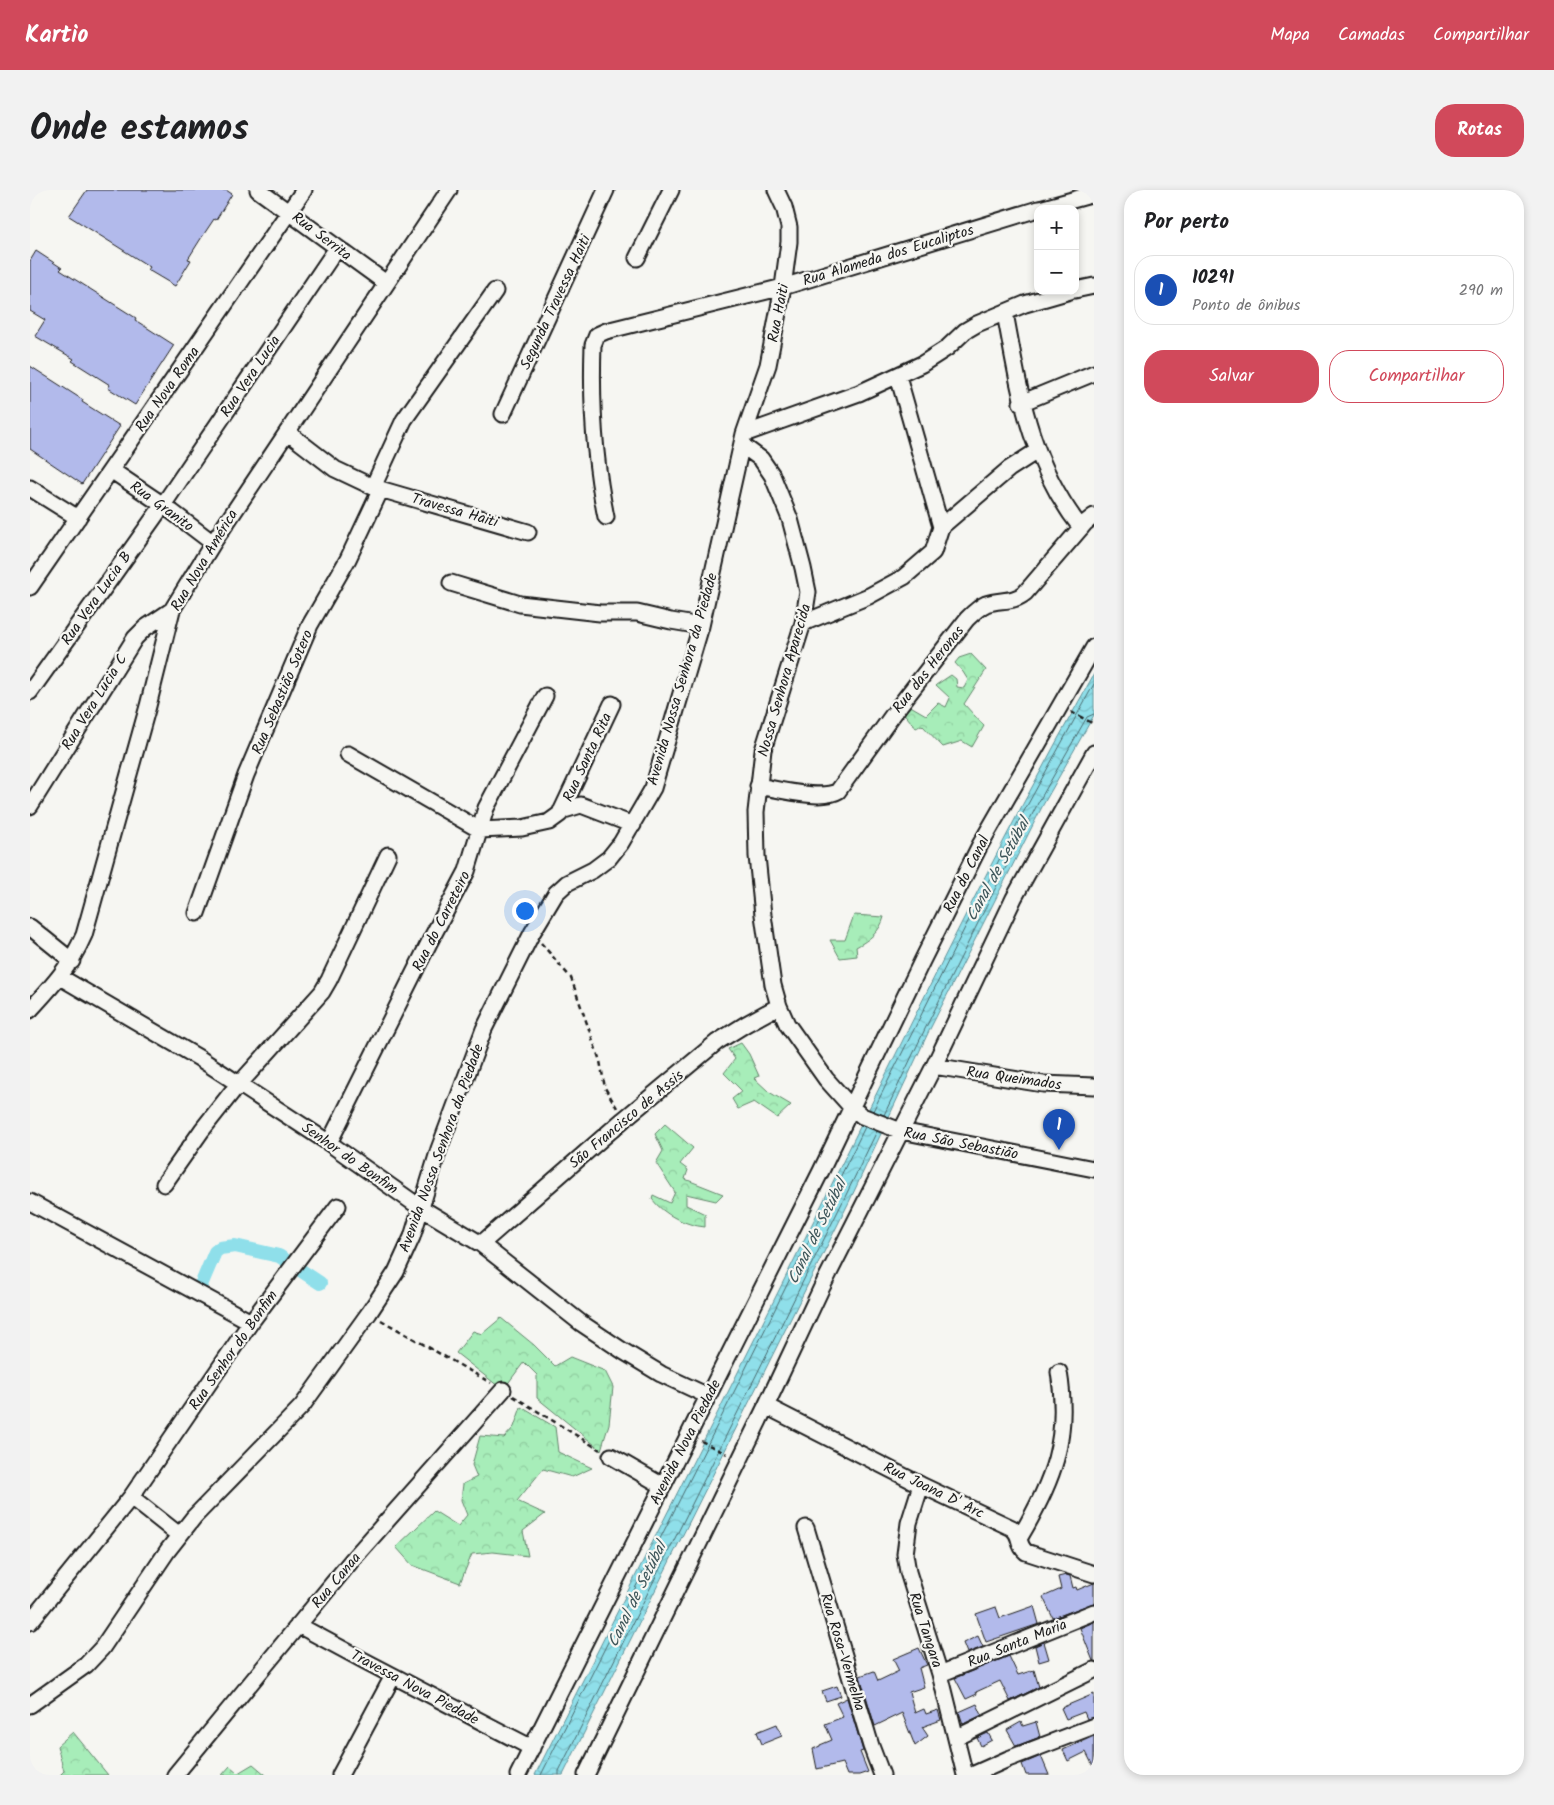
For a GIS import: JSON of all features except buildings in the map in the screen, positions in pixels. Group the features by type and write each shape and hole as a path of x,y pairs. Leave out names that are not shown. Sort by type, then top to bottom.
{"street":[{"name":"Rua Serrita","path":"258,190 386,283"},
{"name":"Rua Nova Roma","path":"30,587 304,190"},
{"name":"Rua Nova América","path":"30,1010 72,961 84,935 172,610 212,543 449,190"},
{"name":"Segunda Travessa Haiti","path":"503,414 606,190"},
{"path":"637,258 671,190"},
{"name":"Rua Haiti","path":"743,440 768,365 783,288 789,227 778,190"},
{"name":"Rua Alameda dos Eucaliptos","path":"1054,205 1094,194"},
{"name":"Rua Alameda dos Eucaliptos","path":"606,517 599,486 594,426 593,345 597,336 606,331 783,288 1034,211"},
{"name":"Rua Vera Lucia","path":"163,505 336,248"},
{"path":"1079,289 1094,286"},
{"name":"Rua Sebastião Sotero","path":"197,913 246,775 294,660 310,625 348,560 404,420 495,291"},
{"path":"743,440 898,376 947,348 970,327 1034,301 1056,295"},
{"path":"1005,313 1022,403 1037,451 1059,498 1081,528"},
{"path":"1022,403 1094,373"},
{"path":"898,376 942,527"},
{"path":"286,432 335,469 377,488"},
{"name":"Nossa Senhora Aparecida","path":"743,440 765,464 790,518 808,592 803,623 767,734 760,764 758,786 756,821 762,905 774,985 779,1006 787,1024 826,1079 857,1112 894,1129"},
{"name":"Avenida Nossa Senhora da Piedade","path":"30,1705 96,1656 116,1630 179,1535 226,1483 302,1406 335,1362 396,1272 412,1237 439,1149 484,1028 532,933 556,893 593,870 608,858 621,843 653,788 701,626 743,440"},
{"path":"803,623 869,596 904,577 933,552 942,527 1009,469 1037,451"},
{"name":"Rua Granito","path":"111,470 163,505 212,543"},
{"path":"30,488 78,518"},
{"name":"Travessa Haiti","path":"377,488 528,532"},
{"name":"Rua Vera Lucia B","path":"30,692 163,505"},
{"name":"Rua das Heronas","path":"758,786 828,795 838,791 900,705 974,612 988,604 1015,599 1025,593 1081,528 1094,516"},
{"path":"451,583 520,604 600,613 637,613 701,626"},
{"name":"Rua Vera Lucia C","path":"30,806 134,638 145,628 172,610"},
{"name":"Rua do Canal","path":"857,1112 922,961 980,845 1094,647"},
{"name":"Rua do Carreteiro","path":"329,1143 467,871 488,803 545,696"},
{"name":"Rua Santa Rita","path":"561,811 612,704"},
{"path":"348,754 480,830 522,828 546,823 554,819 561,811 581,805 633,825"},
{"path":"592,1773 821,1289 894,1129 934,1066 1014,898 1094,754"},
{"path":"164,1184 202,1130 236,1087 322,992 388,855"},
{"path":"30,927 72,961"},
{"name":"Senhor do Bonfim","path":"60,977 329,1143 421,1208 481,1244 581,1323 623,1351 661,1374 708,1396"},
{"name":"São Francisco de Assis","path":"481,1244 623,1120 717,1042 779,1006"},
{"name":"Rua Queimados","path":"934,1066 1043,1084 1094,1086"},
{"name":"Avenida Nova Piedade","path":"518,1775 708,1396 857,1112"},
{"name":"Rua São Sebastião","path":"894,1129 1094,1169"},
{"path":"30,1202 251,1322"},
{"name":"Rua Senhor do Bonfim","path":"30,1622 131,1496 251,1322 338,1206"},
{"path":"1020,1537 1043,1495 1054,1467 1061,1440 1064,1418 1063,1394 1059,1372"},
{"name":"Rua Canaa","path":"175,1775 298,1624 503,1390"},
{"name":"Rua Joana D' Arc","path":"766,1406 921,1485 1012,1528 1020,1537 1021,1546 1026,1552 1094,1574"},
{"path":"611,1456 663,1486"},
{"name":"Rua Tangara","path":"921,1485 909,1523 904,1554 940,1674 965,1775"},
{"path":"131,1496 179,1535"},
{"name":"Rua Rosa-Vermelha","path":"806,1528 871,1746 882,1775"},
{"name":"Rua Santa Maria","path":"940,1674 1094,1612"},
{"name":"Travessa Nova Piedade","path":"298,1624 532,1748"},
{"path":"956,1738 1094,1670"},
{"path":"340,1775 393,1676"},
{"path":"972,1775 1094,1726"}],"path":[{"path":"1070,711 1093,723"},
{"path":"532,933 571,978 600,1061 605,1088 623,1120"},
{"path":"702,1441 726,1453"}],"green space":[{"path":"971,654 986,670 964,704 984,726 972,747 962,741 943,747 922,725 916,728 902,711 907,704 926,715 938,703 946,707 950,698 936,685 951,675 956,679 957,687 964,688 968,680 955,663 959,658"},
{"path":"854,915 884,917 880,927 873,935 856,947 857,956 840,958 830,940 845,940"},
{"path":"741,1043 749,1054 759,1076 754,1078 769,1092 791,1105 777,1118 754,1102 738,1109 732,1099 742,1091 724,1073 735,1059 728,1049"},
{"path":"665,1124 693,1148 680,1164 688,1170 685,1179 723,1194 716,1201 686,1194 686,1205 705,1214 705,1227 690,1224 676,1218 663,1210 652,1199 653,1195 670,1203 675,1192 656,1163 663,1151 655,1134"},
{"path":"501,1318 534,1345 555,1366 570,1357 605,1371 613,1387 609,1424 601,1450 537,1398 537,1375 524,1362 503,1390 456,1353 473,1331 482,1334"},
{"path":"521,1407 555,1427 558,1452 592,1468 572,1477 543,1469 517,1501 545,1514 523,1531 528,1556 493,1552 472,1554 460,1583 412,1565 396,1547 434,1511 458,1526 467,1515 461,1500 463,1484 477,1477 472,1465 480,1436 504,1438 514,1427"},
{"path":"73,1732 108,1775 60,1775 64,1771 57,1746"},
{"path":"253,1764 266,1775 222,1775 230,1766 238,1773"}],"water":[{"name":"Canal de Setúbal","path":"1094,674 1094,715 1043,805 929,1031 850,1200 563,1775 535,1775 751,1347 954,937"}],"waterway":[{"path":"185,1286 193,1290 201,1285 215,1252 220,1248 235,1246 279,1256 320,1283"}],"place":[{"name":"10291","path":"1059,1150"}]}
